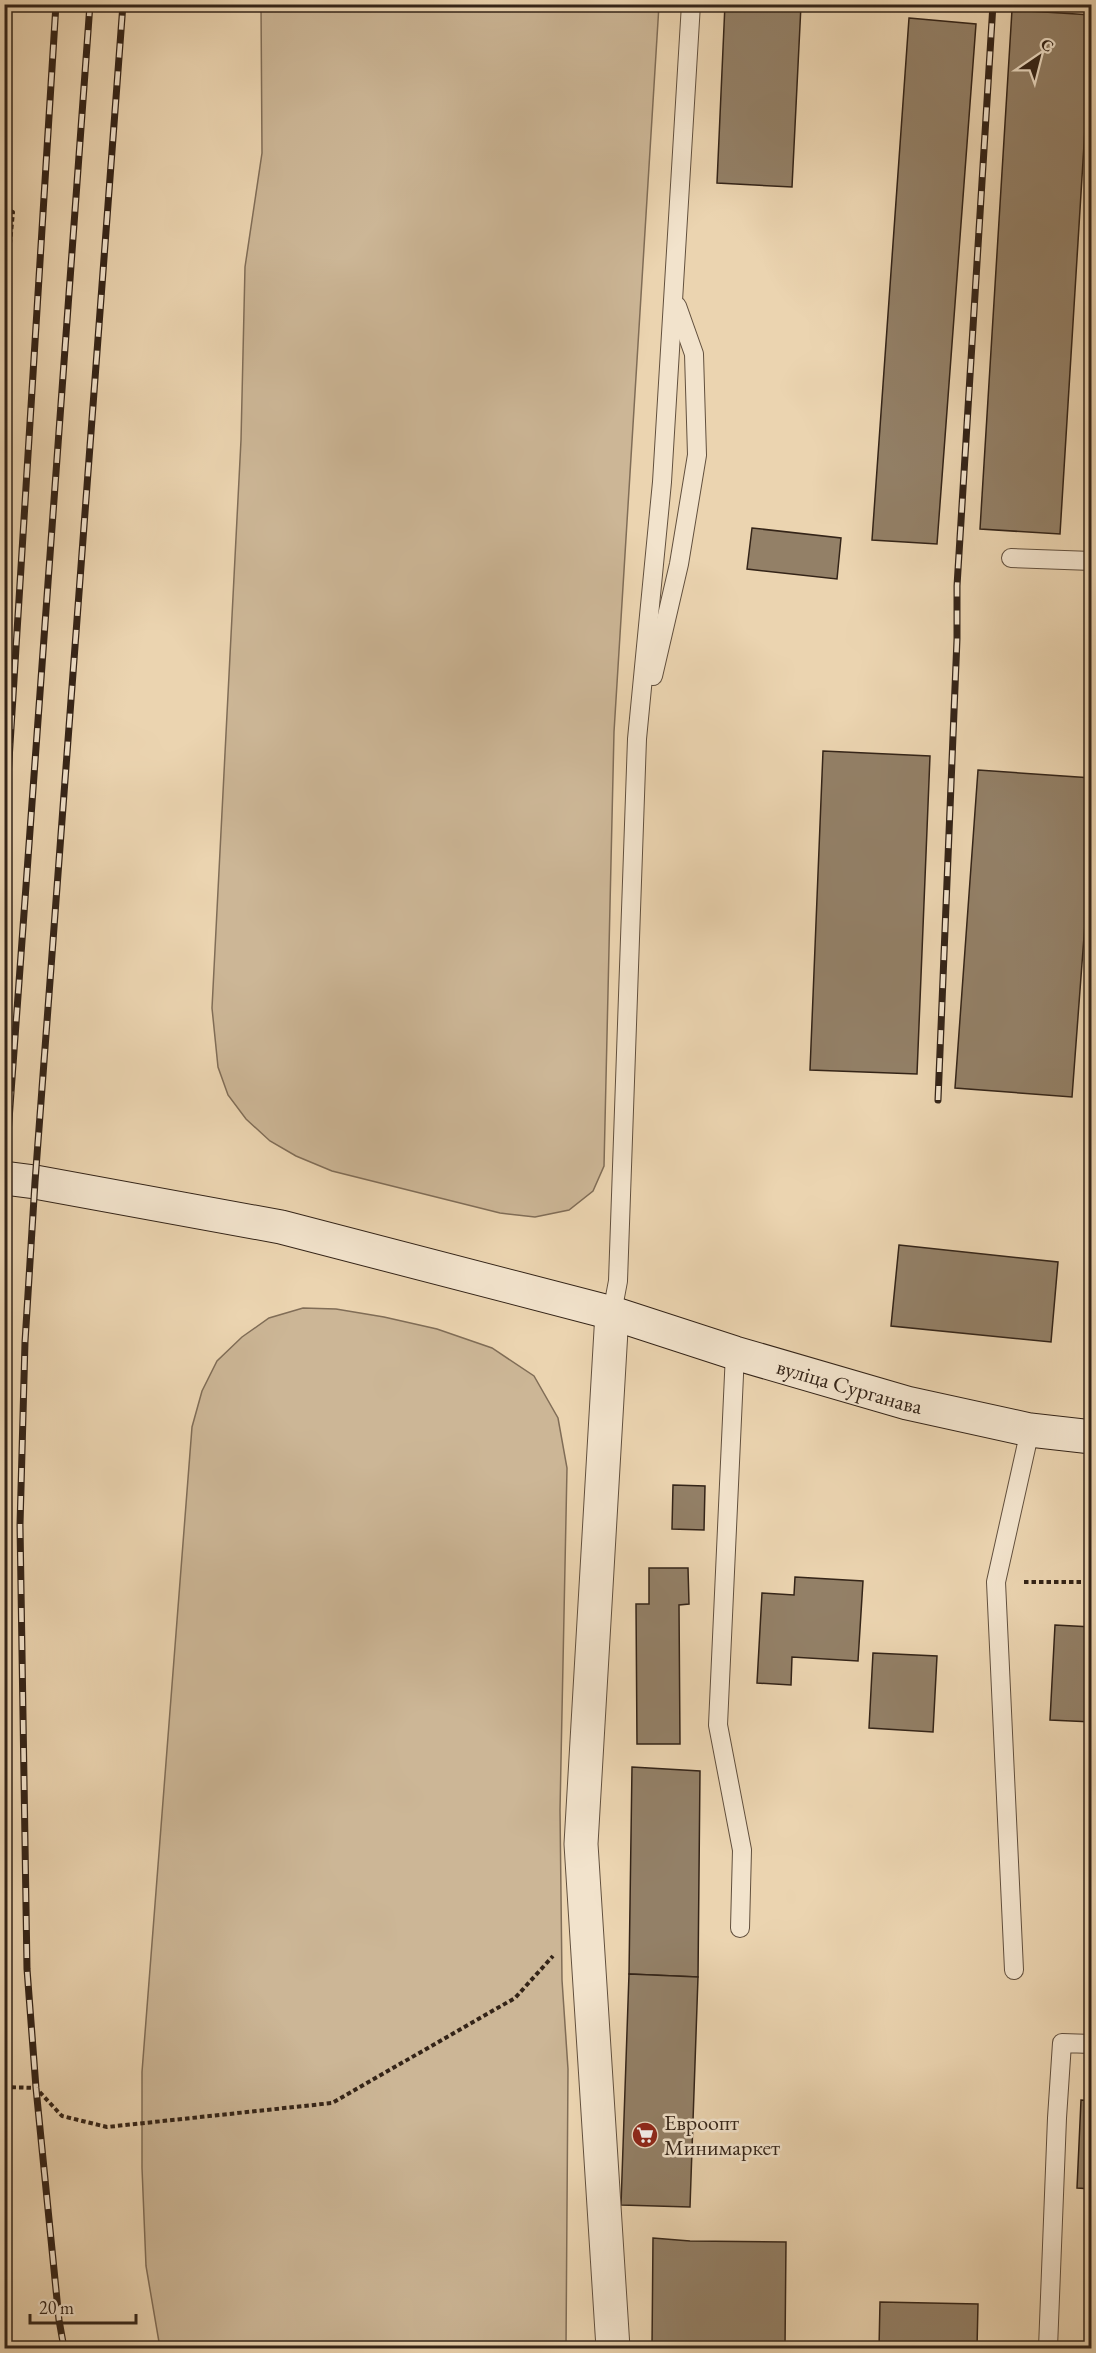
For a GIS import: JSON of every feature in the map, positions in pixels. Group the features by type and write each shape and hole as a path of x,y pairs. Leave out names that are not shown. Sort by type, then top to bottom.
{"street":[{"name":"вуліца Сурганава","path":"4,1178 281,1227 612,1313 735,1353 907,1403 1030,1430 1092,1437"},
{"path":"612,1313 581,1844 613,2349"}],"lane":[{"path":"612,1313 618,1281 637,739 662,482 691,4"},
{"path":"637,739 680,564 697,455 694,354 674,298"},
{"path":"1011,558 1092,561"},
{"path":"735,1353 718,1725 742,1850 740,1928"},
{"path":"1014,1970 996,1582 1030,1430"},
{"path":"1048,2349 1062,2043 1092,2044"}],"path":[{"path":"4,208 14,212 4,307"},
{"path":"996,1582 1092,1582"},
{"path":"4,2087 36,2088 62,2116 107,2127 332,2103 515,1998 586,1920"}],"shaded area":[{"path":"261,5 659,5 614,732 604,1166 593,1191 569,1210 535,1217 500,1213 332,1171 296,1156 270,1141 246,1119 228,1095 218,1067 212,1008 241,440 245,267 262,153"},
{"path":"303,1308 336,1309 384,1317 437,1329 492,1348 534,1376 558,1418 567,1468 560,1810 562,1980 568,2069 566,2348 160,2348 146,2266 142,2168 142,2072 192,1427 202,1391 217,1361 242,1337 269,1318"}],"building":[{"path":"725,4 801,5 792,187 717,183"},
{"path":"1012,10 1092,15 1060,534 980,529"},
{"path":"909,18 976,24 937,544 872,540"},
{"path":"752,528 841,538 837,579 747,569"},
{"path":"823,751 930,756 917,1074 810,1070"},
{"path":"978,770 1092,778 1092,830 1072,1097 955,1088"},
{"path":"899,1245 1058,1262 1051,1342 891,1326"},
{"path":"673,1485 705,1486 704,1530 672,1529"},
{"path":"649,1568 688,1568 689,1604 679,1605 680,1744 637,1744 636,1604 649,1604"},
{"path":"795,1577 863,1581 858,1661 792,1657 791,1685 757,1683 762,1593 794,1595"},
{"path":"1055,1625 1092,1627 1092,1722 1050,1720"},
{"path":"873,1653 937,1656 933,1732 869,1728"},
{"path":"632,1767 700,1771 698,1977 629,1974"},
{"path":"629,1974 698,1977 690,2207 621,2205"},
{"path":"1081,2100 1092,2101 1092,2189 1077,2188"},
{"path":"653,2238 690,2241 786,2242 785,2348 652,2348"},
{"path":"880,2302 978,2304 977,2348 879,2348"},
{"path":"811,2347 879,2348 811,2348"}],"railway":[{"path":"4,841 56,4"},
{"path":"4,1189 90,4"},
{"path":"64,2348 59,2320 36,2088 27,1969 20,1525 25,1342 35,1182 123,4"},
{"path":"938,1100 957,639 957,586 993,4"}],"place":[{"name":"Евроопт Минимаркет","path":"645,2135"}]}
